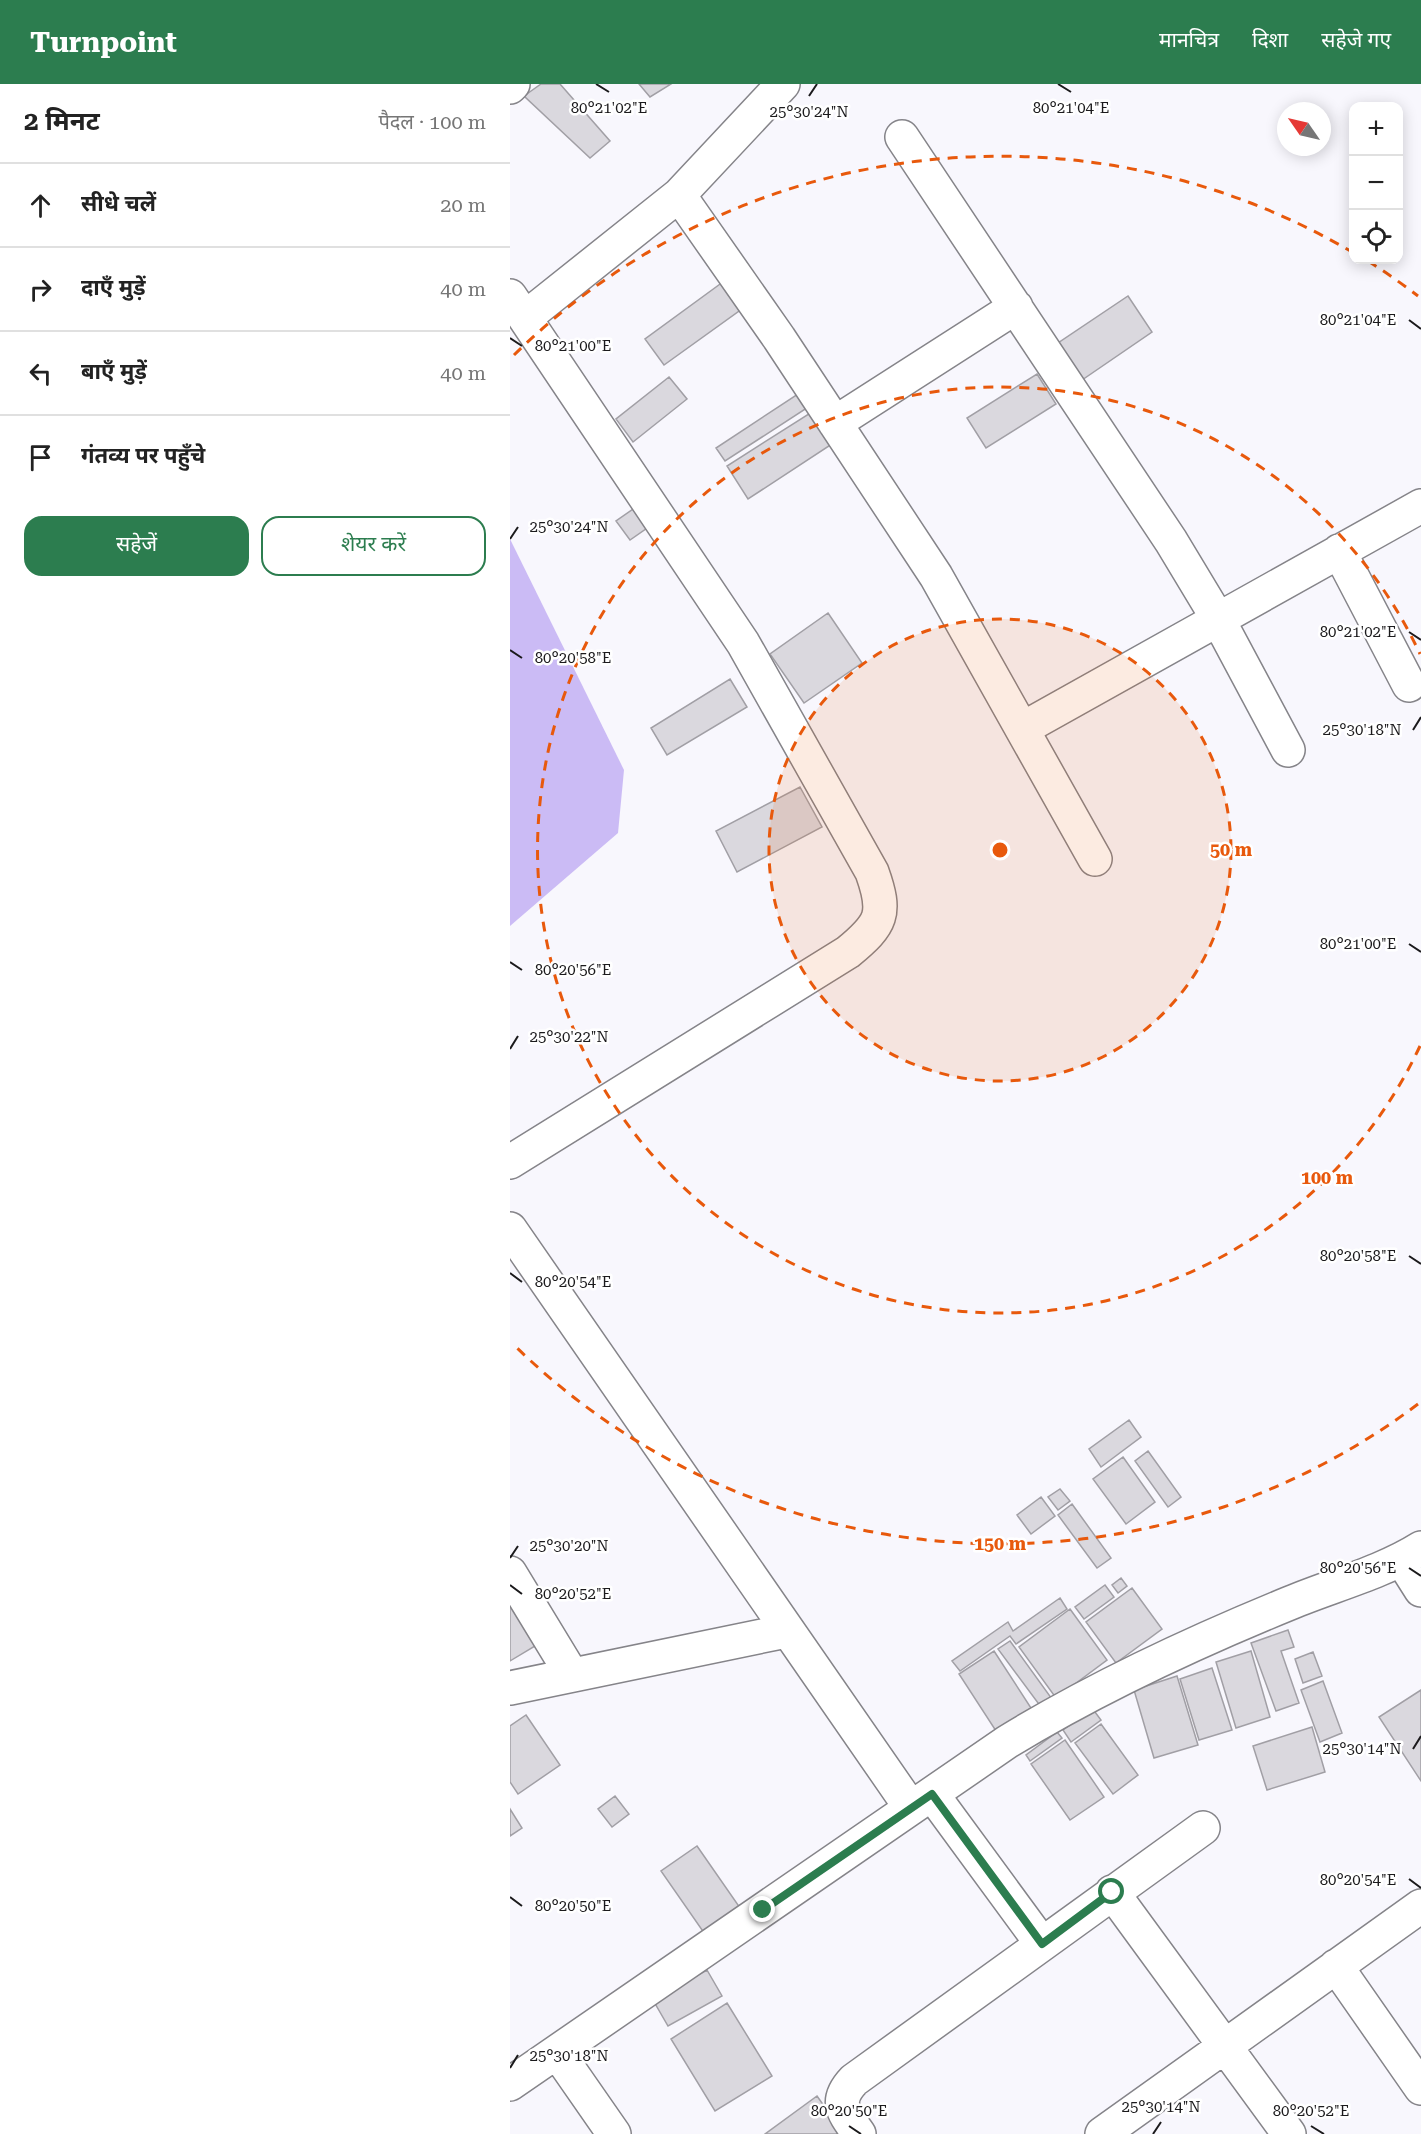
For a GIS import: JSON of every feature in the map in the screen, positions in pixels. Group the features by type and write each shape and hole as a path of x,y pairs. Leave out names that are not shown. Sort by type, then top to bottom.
{"street":[{"path":"510,1162 848,952 870,933 881,917 881,897 872,872 742,643 518,307 679,195 783,84"},
{"path":"902,138 1171,540 1218,619 1288,750"},
{"path":"679,195 835,423 936,576 1095,859"},
{"path":"835,423 1016,307"},
{"path":"1022,729 1421,506"},
{"path":"1339,551 1409,685"},
{"path":"510,1229 786,1631 921,1801 1042,1944"},
{"path":"510,2084 1007,1742 1071,1703 1136,1669 1290,1602 1412,1554 1421,1590"},
{"path":"510,1573 572,1675"},
{"path":"510,1688 786,1631"},
{"path":"859,2134 845,2114 841,2101 843,2091 854,2080 1203,1828"},
{"path":"1112,1892 1289,2134"},
{"path":"1102,2134 1421,1906"},
{"path":"1336,1966 1421,2088"},
{"path":"557,2052 614,2134"}],"shaded area":[{"path":"510,539 624,770 618,833 510,926"}],"building":[{"path":"541,84 560,84 610,141 590,158 524,96"},
{"path":"639,84 671,84 650,97"},
{"path":"727,279 746,306 664,365 645,339"},
{"path":"1128,296 1152,332 1082,380 1058,343"},
{"path":"1037,374 1056,404 986,448 967,418"},
{"path":"669,377 687,399 633,442 616,419"},
{"path":"804,390 813,404 725,461 716,448"},
{"path":"815,410 835,442 748,499 727,466"},
{"path":"636,507 650,526 630,540 616,521"},
{"path":"828,613 862,663 804,703 770,654"},
{"path":"730,679 747,707 667,755 651,728"},
{"path":"800,787 822,827 737,872 716,831"},
{"path":"1129,1420 1141,1437 1101,1467 1089,1449"},
{"path":"1148,1451 1181,1497 1168,1507 1135,1461"},
{"path":"1123,1457 1155,1502 1126,1524 1093,1479"},
{"path":"1060,1489 1070,1501 1058,1510 1048,1497"},
{"path":"1041,1497 1055,1516 1031,1534 1017,1515"},
{"path":"1072,1504 1111,1558 1097,1568 1058,1515"},
{"path":"1121,1578 1127,1586 1118,1593 1112,1585"},
{"path":"1105,1585 1114,1597 1084,1619 1075,1607"},
{"path":"1132,1588 1162,1629 1116,1663 1086,1622"},
{"path":"1060,1598 1067,1609 1016,1644 1010,1636 960,1671 952,1661 1008,1622 1013,1631"},
{"path":"510,1601 545,1640 510,1661"},
{"path":"1070,1609 1107,1660 1056,1698 1019,1647"},
{"path":"1288,1630 1294,1647 1281,1651 1299,1703 1276,1711 1251,1643"},
{"path":"1010,1641 1052,1699 1041,1707 998,1649"},
{"path":"994,1651 1031,1708 996,1731 959,1674"},
{"path":"1251,1651 1270,1717 1236,1728 1216,1662"},
{"path":"1313,1652 1322,1676 1303,1683 1295,1659"},
{"path":"1212,1668 1232,1730 1199,1740 1180,1679"},
{"path":"1177,1676 1198,1745 1154,1758 1134,1690"},
{"path":"1323,1681 1342,1733 1320,1742 1301,1690"},
{"path":"1421,1690 1421,1781 1379,1717"},
{"path":"1092,1708 1101,1720 1071,1742 1063,1730"},
{"path":"526,1715 560,1765 518,1794 510,1782 510,1726"},
{"path":"1101,1724 1138,1775 1113,1794 1075,1743"},
{"path":"1312,1727 1325,1772 1267,1790 1253,1746"},
{"path":"1057,1732 1062,1738 1030,1761 1026,1755"},
{"path":"1065,1740 1104,1797 1070,1820 1031,1764"},
{"path":"615,1796 629,1814 612,1827 598,1809"},
{"path":"510,1809 522,1828 510,1836"},
{"path":"697,1846 745,1915 709,1940 661,1871"},
{"path":"707,1970 722,1996 668,2026 653,2000"},
{"path":"727,2003 772,2076 715,2111 671,2039"},
{"path":"817,2096 841,2130 836,2134 765,2134"}],"route":[{"path":"763,1910 932,1794 1042,1944 1112,1892"}]}
